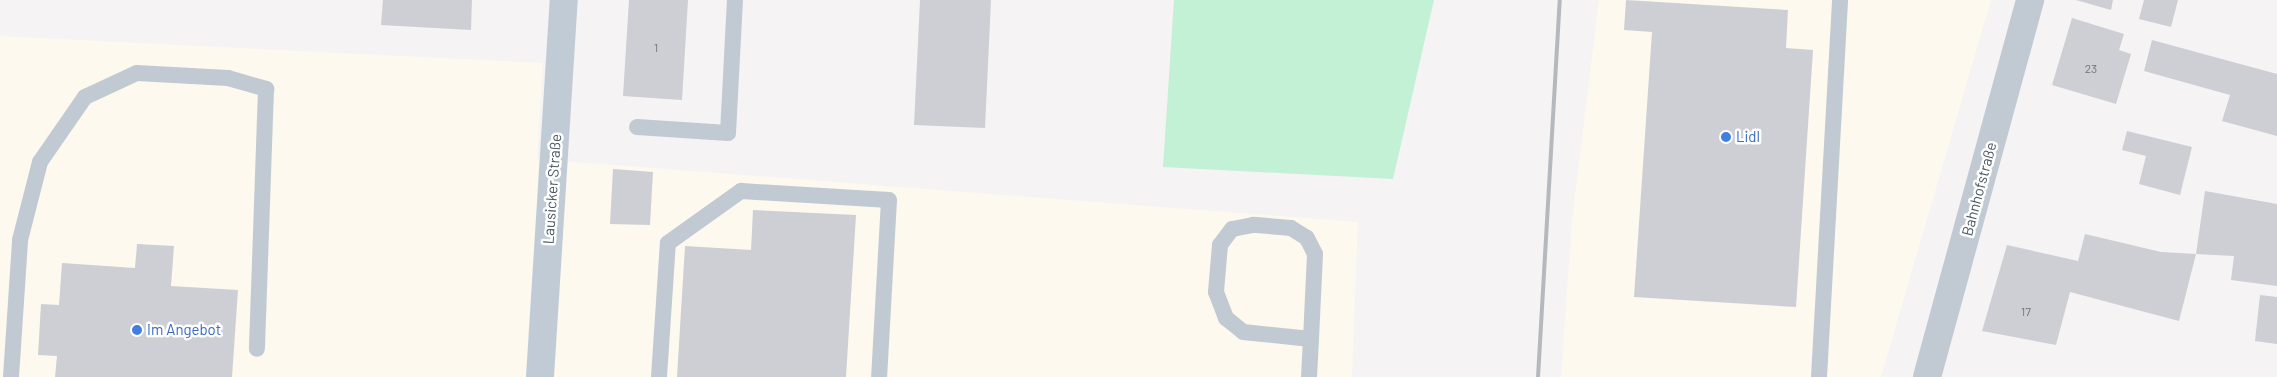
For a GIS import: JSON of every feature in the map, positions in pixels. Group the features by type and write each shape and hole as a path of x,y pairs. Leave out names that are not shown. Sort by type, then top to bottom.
{"main road":[{"name":"Lausicker Straße","path":"540,377 564,0"}],"street":[{"name":"Bahnhofstraße","path":"1927,377 2030,0"}],"lane":[{"path":"637,127 728,134 735,0"},
{"path":"1818,377 1840,0"},
{"path":"11,377 20,240 40,162 85,96 136,73 228,78 266,89 257,349"},
{"path":"659,377 668,243 741,191 890,200 879,377"},
{"path":"1309,377 1311,339 1315,254 1307,238 1291,228 1253,224 1232,229 1220,245 1216,292 1226,318 1243,332 1311,339"}],"shaded area":[{"path":"1599,0 1991,0 1881,377 1561,377 1572,220"},
{"path":"0,36 543,63 537,159 1358,222 1352,377 0,377"}],"green space":[{"path":"1174,0 1434,0 1393,179 1163,167"}],"building":[{"path":"383,0 472,0 471,30 381,25"},
{"path":"629,0 688,0 682,100 623,96"},
{"path":"920,0 991,0 985,128 914,125"},
{"name":"Lidl","path":"1626,0 1788,10 1786,48 1813,50 1796,307 1634,297 1652,32 1624,30"},
{"path":"2076,0 2113,0 2111,10"},
{"path":"2144,0 2178,0 2171,27 2139,19"},
{"path":"2072,18 2124,34 2119,50 2131,54 2116,104 2052,85"},
{"path":"2152,40 2277,74 2277,136 2222,121 2230,95 2144,71"},
{"path":"2127,131 2192,147 2180,195 2139,184 2146,156 2122,150"},
{"path":"613,169 653,172 650,225 610,224"},
{"path":"2205,191 2277,204 2277,286 2231,280 2234,256 2196,254"},
{"path":"753,210 856,215 846,377 677,377 685,246 751,250"},
{"path":"2085,234 2161,252 2196,254 2179,321 2070,292 2056,345 1982,331 2007,245 2078,261"},
{"name":"Im Angebot","path":"137,244 174,246 171,286 238,290 232,377 55,377 57,356 38,355 41,304 59,305 62,263 135,268"},
{"path":"2260,295 2277,297 2277,344 2255,341"}],"railway":[{"path":"1538,377 1560,0"}],"place":[{"name":"Lidl","path":"1726,137"},
{"name":"Im Angebot","path":"137,330"}]}
